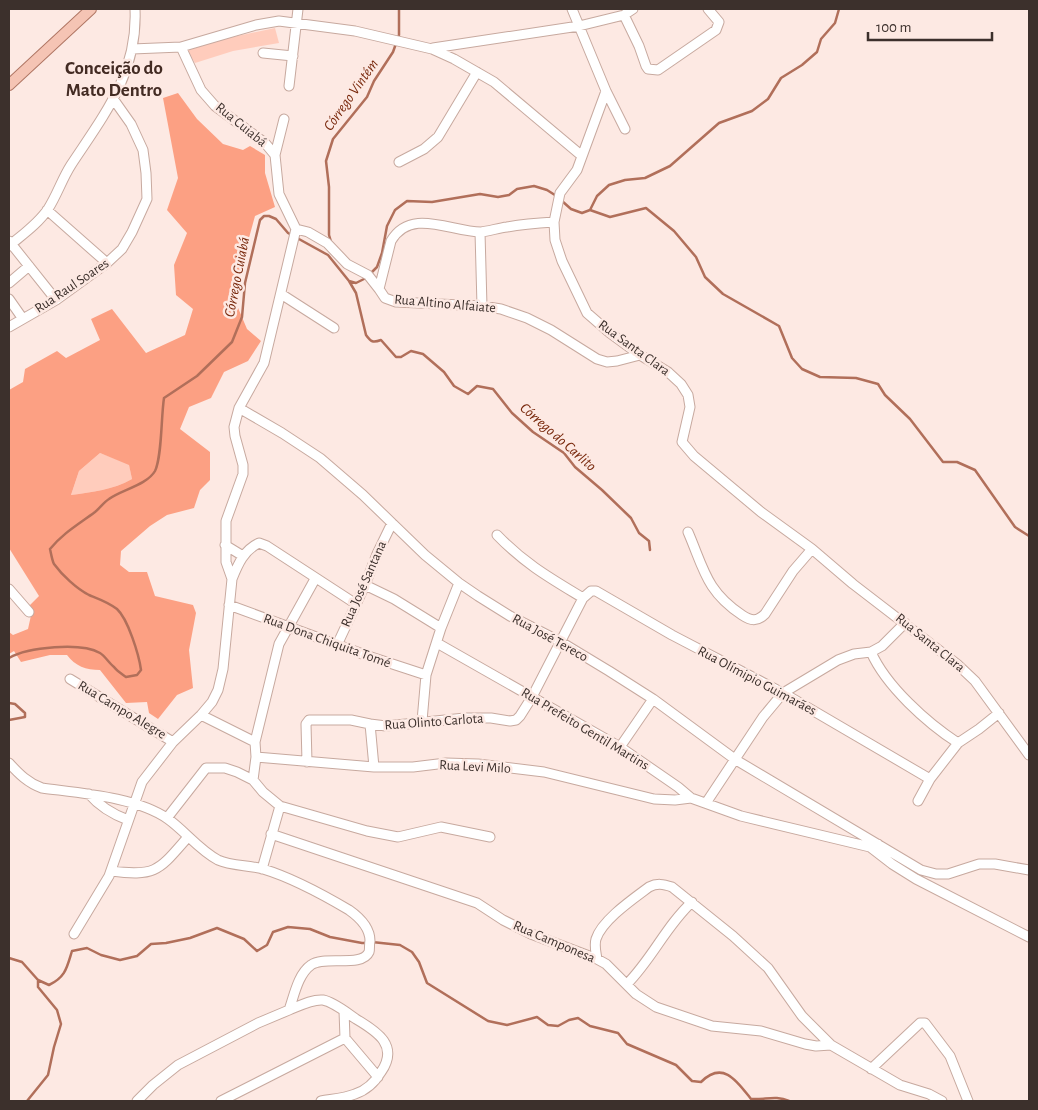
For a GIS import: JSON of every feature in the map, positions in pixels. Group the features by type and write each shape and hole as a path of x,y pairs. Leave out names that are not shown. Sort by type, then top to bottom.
{"main road":[{"path":"9,85 91,9"}],"street":[{"path":"56,300 10,244 28,230 47,210 64,176 114,100 132,49 135,9"},
{"path":"289,86 298,9"},
{"path":"572,9 624,129"},
{"path":"432,48 579,26 624,15 632,9"},
{"path":"624,15 640,46 646,66 653,71 658,70 716,30 719,22 708,9"},
{"path":"132,49 181,47 256,25 278,21 348,30 432,48 494,82 582,156"},
{"name":"Rua Cuiabá","path":"181,47 201,90 215,106 265,143 275,155 279,194 296,232"},
{"path":"263,53 293,56"},
{"path":"399,162 424,150 438,137 477,72"},
{"name":"Rua Santa Clara","path":"606,91 577,170 560,192 554,222 555,240 562,261 587,313 640,355 668,372 681,384 688,395 690,407 682,437 683,445 761,512 812,549 853,584 957,664 975,681 1029,755"},
{"name":"Rua Raul Soares","path":"9,326 56,300 107,263 122,249 146,198 144,150 131,124 114,100"},
{"path":"275,155 284,119"},
{"path":"47,210 107,263"},
{"path":"381,293 391,241 395,234 412,224 431,223 480,232 554,222"},
{"path":"232,578 226,562 226,522 243,474 243,465 234,427 239,408 264,362 296,232 308,232 327,242 346,264 370,276 381,293"},
{"path":"480,232 482,306"},
{"path":"9,283 29,266"},
{"name":"Rua Altino Alfaiate","path":"381,293 396,302 482,306 501,309 527,318 551,330 597,359 607,362 640,355"},
{"path":"281,294 334,328"},
{"path":"9,299 23,319"},
{"name":"Rua José Tereco","path":"239,408 320,458 425,555 459,583 510,616 561,642 653,699 736,760 874,846"},
{"name":"Rua José Santana","path":"337,645 392,523"},
{"path":"688,532 702,570 715,592 733,609 755,621 765,614 793,571 812,549"},
{"path":"497,535 514,553 531,566 583,598 532,696"},
{"path":"74,934 111,871 142,782 173,742 202,716 218,690 223,669 232,578 243,556 250,547 259,543 267,546 356,604"},
{"path":"225,545 243,556"},
{"path":"253,780 256,757 255,742 279,644 315,579"},
{"path":"422,721 426,675 441,628 459,583"},
{"path":"365,585 394,599 441,628"},
{"path":"9,588 29,612"},
{"name":"Rua Olímipio Guimarães","path":"583,598 588,593 596,591 672,635 783,693 930,779"},
{"name":"Rua Dona Chiquita Tomé","path":"230,605 337,645 426,675"},
{"path":"706,803 762,718 783,693 838,660 854,654 871,652 882,646 905,623"},
{"name":"Rua Prefeito Gentil Martins","path":"437,643 620,747 691,798 741,816 874,846"},
{"path":"871,652 883,674 924,718 958,743"},
{"name":"Rua Campo Alegre","path":"70,679 173,742"},
{"name":"Rua Olinto Carlota","path":"374,767 370,724 386,726 465,718 516,720 532,696"},
{"path":"620,747 653,699"},
{"path":"918,801 930,779 958,743 999,713"},
{"path":"202,716 255,742"},
{"path":"307,762 306,724 309,720 351,720 370,724"},
{"name":"Rua Levi Milo","path":"256,757 374,767 413,767 446,763 478,764 544,772 654,800 691,798"},
{"path":"9,763 26,780 42,788 88,794 134,804 167,818 220,861 262,869 288,879 349,910 364,923 370,938 369,952 360,959 313,963 301,978 289,1010"},
{"path":"167,818 206,768 225,768 253,780 263,792 280,806 324,820 388,836 409,835 441,827 490,837"},
{"path":"88,794 105,809 128,820"},
{"path":"262,869 280,806"},
{"name":"Rua Camponesa","path":"271,834 477,903 503,920 531,934 606,964 636,994 656,1007 712,1026 761,1030 805,1044 816,1046 831,1045"},
{"path":"111,871 135,874 148,873 166,862 188,836"},
{"path":"874,846 921,870 936,874 948,874 980,864 995,864 1029,870"},
{"path":"874,846 892,864 916,879 1029,937"},
{"path":"597,959 595,940 599,931 625,905 655,884 672,887 733,936 768,968 802,1016 831,1045 900,1085 929,1094 942,1101"},
{"path":"627,984 642,967 675,920 692,902"},
{"path":"137,1101 178,1065 258,1023 289,1010 321,1000 328,1002 365,1024 384,1041 389,1051 386,1065 368,1087 355,1094 321,1101"},
{"path":"344,1011 345,1038 378,1076"},
{"path":"870,1069 920,1023 925,1022 950,1056 968,1101"},
{"path":"221,1101 345,1038"}],"shaded area":[{"path":"275,28 279,43 233,51 195,63 187,50 228,38"},
{"path":"178,93 197,119 223,144 243,150 250,146 265,155 265,173 275,207 255,216 233,296 247,329 261,341 248,361 224,372 211,398 189,407 180,429 210,452 210,480 200,490 194,508 167,515 150,526 121,551 120,565 129,572 147,572 155,596 193,605 196,613 189,650 193,688 177,695 158,719 149,713 147,702 126,703 100,670 81,667 67,655 50,655 21,662 14,651 9,654 9,632 13,635 28,629 32,611 28,607 39,596 9,548 9,390 23,382 25,369 57,351 66,358 100,340 91,319 112,309 146,353 185,335 193,309 176,295 174,265 187,233 167,210 178,178 163,98","holes":["100,453 129,465 132,479 125,483 95,492 71,495 79,471"]},
{"path":"100,453 129,464 132,479 95,492 71,495 79,471"}],"waterway":[{"name":"Córrego Vintém","path":"332,245 329,235 329,187 326,161 333,139 367,97 374,81 393,52 399,35 399,9"},
{"name":"Córrego Cuiabá","path":"562,201 571,209 582,213 590,210 597,196 609,185 625,180 645,178 670,166 719,123 752,111 768,99 781,78 802,65 817,52 821,39 835,23 839,9"},
{"name":"Córrego Cuiabá","path":"370,274 377,267 382,253 387,226 395,210 407,201 432,202 480,194 498,197 509,195 517,189 534,186 547,190 558,197"},
{"path":"590,210 610,217 646,208 674,231 696,257 705,277 723,294 779,326 792,358 802,369 820,377 856,378 878,384 885,395 910,419 943,462 957,462 975,470 1015,527 1029,536"},
{"name":"Córrego Cuiabá","path":"9,658 29,651 54,647 80,648 100,653 126,677 137,675 141,670 132,638 121,614 114,607 84,592 61,573 54,564 50,549 66,533 95,512 107,500 140,484 155,471 160,447 164,398 197,376 232,342 242,317 245,283 260,220 264,216 276,219 288,233 328,255 349,281 356,283 366,278"},
{"name":"Córrego do Carlito","path":"349,281 356,293 366,335 369,339 374,342 381,340 396,357 401,357 411,351 423,354 444,372 454,386 468,394 477,386 493,389 512,413 533,432 564,453 575,467 631,518 639,533 649,541 650,550"},
{"name":"Córrego Cuiabá","path":"9,703 15,704 25,713 25,717 9,720"},
{"path":"9,958 22,962 38,980 49,985 62,975 67,967 72,951 87,948 101,955 120,960 137,956 151,944 190,938 217,928 244,939 257,951 267,945 273,932 288,927 310,929 330,937 367,943"},
{"path":"372,942 400,945 412,952 419,962 427,983 488,1021 507,1025 537,1017 548,1025 558,1026 578,1018 590,1026 618,1033 627,1044 676,1065 692,1081 701,1082 716,1073 723,1073 735,1080 751,1099 775,1098 789,1101"},
{"path":"27,1101 48,1075 61,1024 57,1010 38,987 38,980"}],"district":[{"name":"Conceição do Mato Dentro","path":"114,79"}]}
